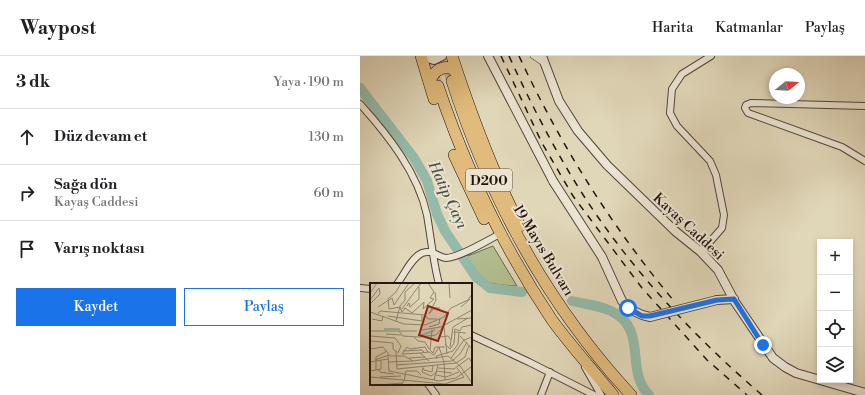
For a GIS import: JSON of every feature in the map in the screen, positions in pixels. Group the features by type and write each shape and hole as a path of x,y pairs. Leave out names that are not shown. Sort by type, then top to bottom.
{"highway":[{"path":"422,56 434,85"},
{"name":"19 Mayıs Bulvarı","path":"452,56 455,77 491,165 553,295 602,364 631,395"},
{"path":"455,77 451,68 441,68 432,75 449,143 496,236 534,300 551,324 561,331"},
{"name":"19 Mayıs Bulvarı","path":"524,282 576,350 614,395"}],"street":[{"path":"422,56 434,60 442,56"},
{"path":"488,56 553,181 597,248 619,294 628,308 642,316 650,316 717,300 734,299"},
{"name":"Kayaş Caddesi","path":"542,56 559,101 569,118 592,149 645,203 702,252 718,270 734,299 773,358 785,367 818,381 865,392"},
{"path":"702,252 722,228 724,215 716,175 710,161 677,126 670,113 672,89 682,74 711,56"},
{"path":"533,57 545,65"},
{"path":"865,106 751,102 746,105 745,108 748,113 842,147 865,160"},
{"path":"360,104 404,161 419,190 426,215 439,283"},
{"path":"398,283 413,261 422,254 432,252 446,258 463,253 496,236"},
{"path":"360,288 370,289"},
{"path":"472,335 550,372 594,395"},
{"path":"576,350 601,395"},
{"path":"541,395 550,372"},
{"path":"579,387 592,380"},
{"path":"429,385 436,395"}],"green space":[{"path":"493,246 517,286 486,281 476,273 465,257"}],"waterway":[{"name":"Hatip Çayı","path":"360,88 414,158 427,181 437,214 445,231 476,277 490,288 522,292"},
{"name":"Hatip Çayı","path":"572,301 606,309 623,319 629,328 633,339 638,374 642,385 649,395"}],"tunnel":[{"path":"427,56 436,82"},
{"path":"444,56 452,81"}],"railway":[{"path":"501,56 542,143 573,196 642,288 707,360 747,395"},
{"path":"509,56 560,157 580,190 619,246 663,299 711,349 762,395"},
{"path":"519,56 552,121 588,183 629,243 674,301"}],"route":[{"path":"628,308 642,316 658,316 717,300 734,299 763,345"}]}
